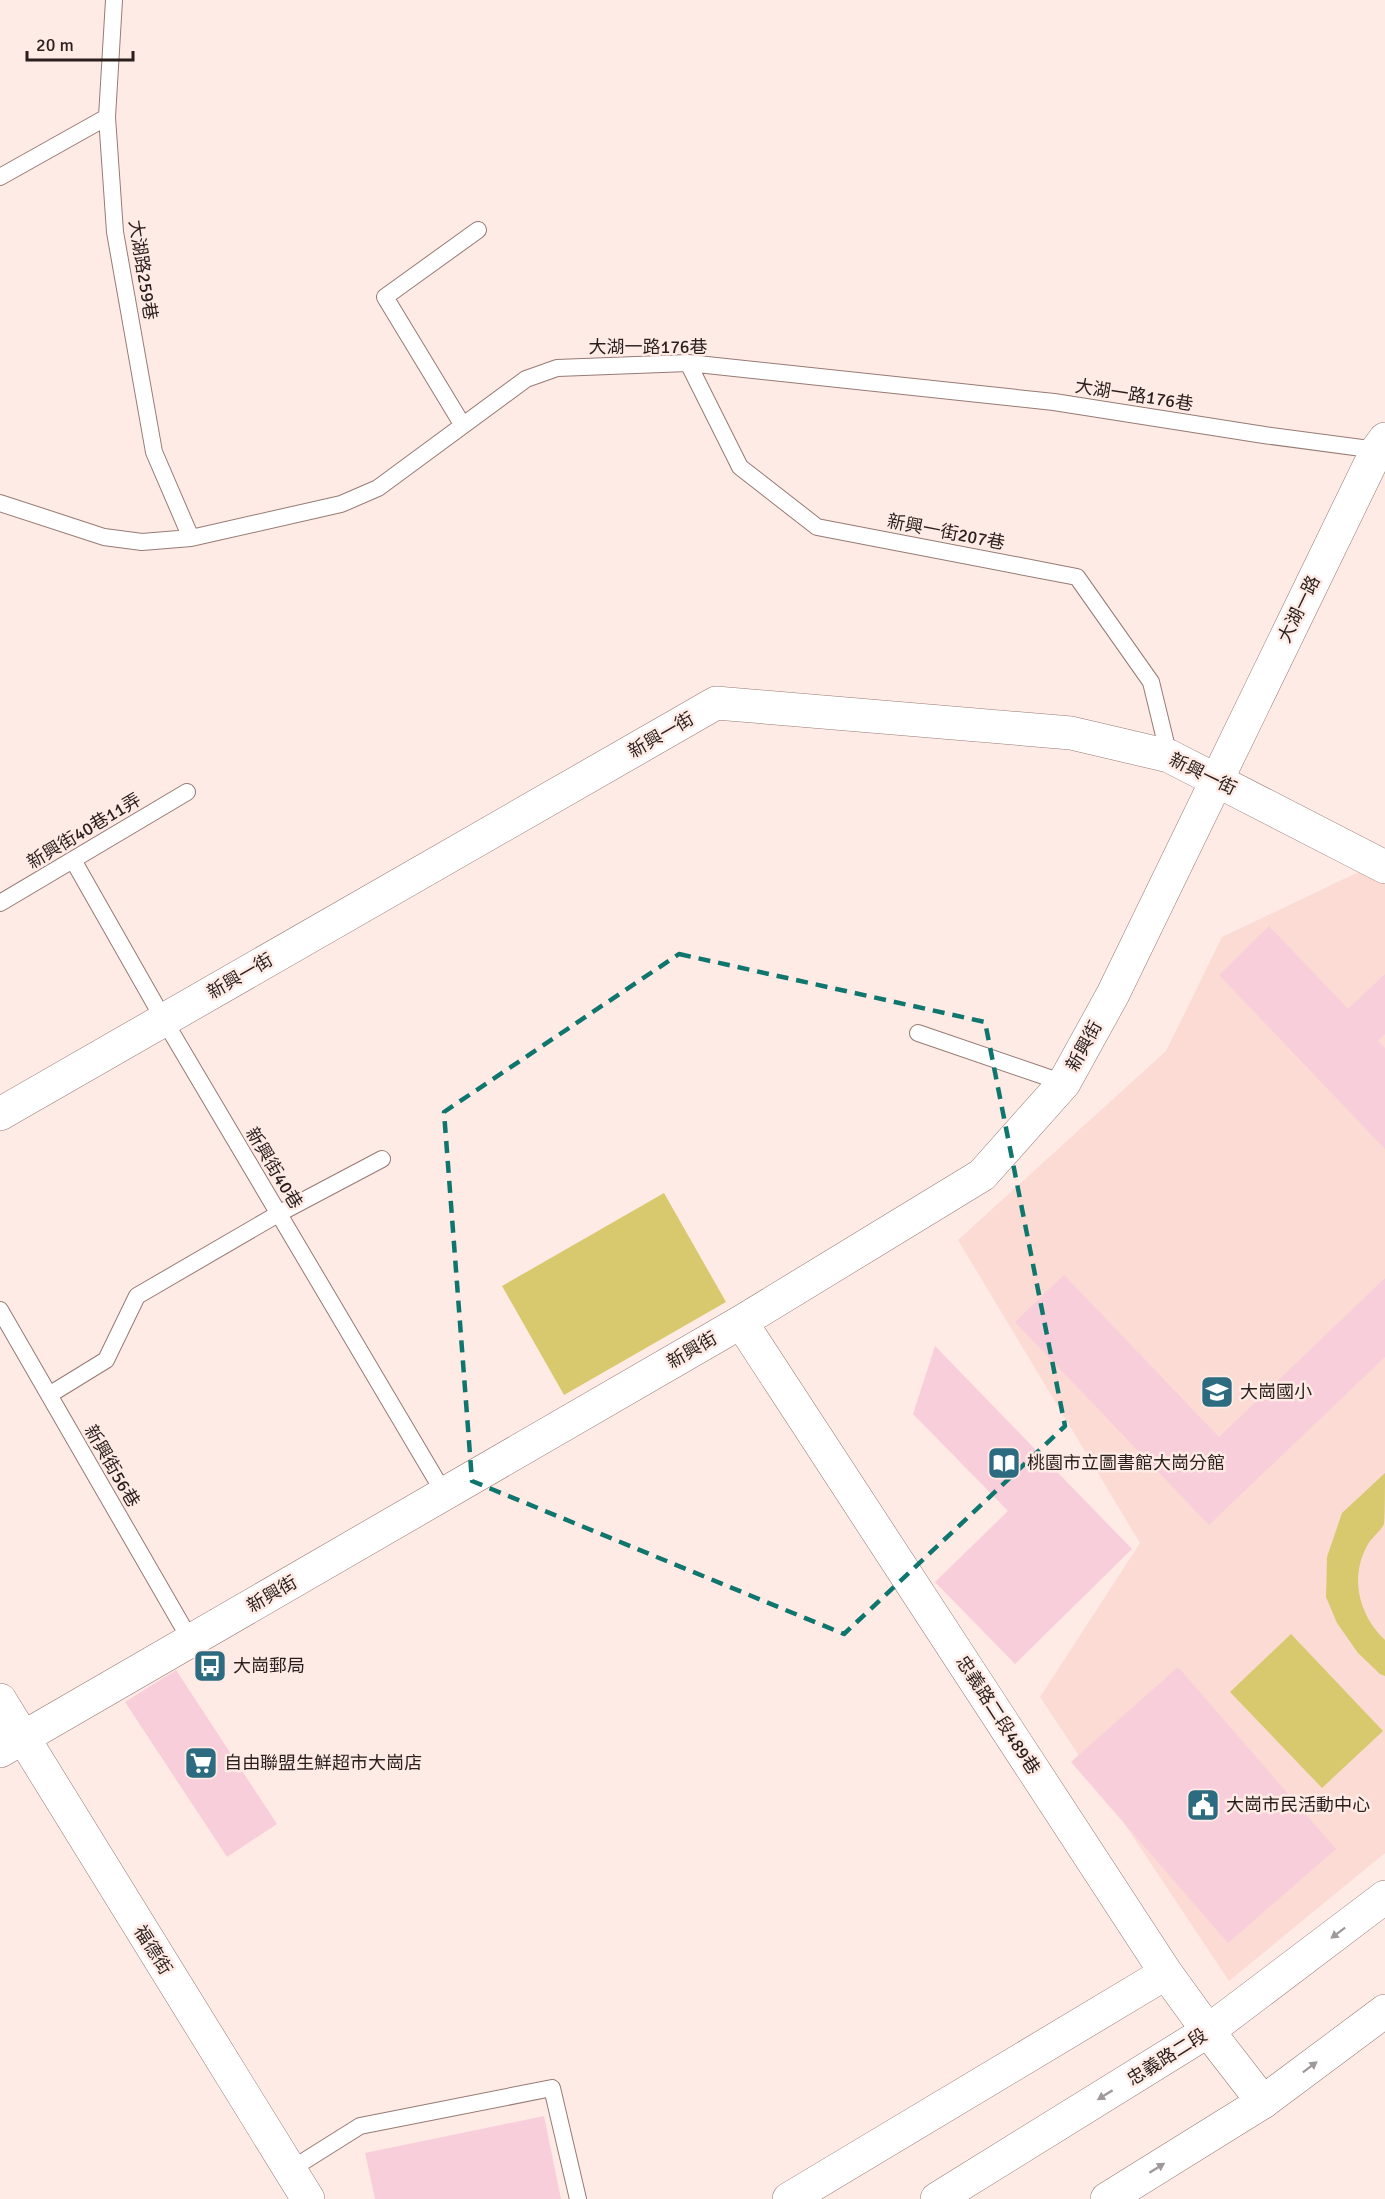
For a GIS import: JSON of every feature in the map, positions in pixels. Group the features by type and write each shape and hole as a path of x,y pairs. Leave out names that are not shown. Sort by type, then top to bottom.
{"street":[{"name":"大湖一路","path":"1216,780 1381,445"},
{"name":"新興一街","path":"0,1114 716,703 1071,733 1169,756 1385,867"},
{"name":"新興街","path":"11,1745 741,1322 982,1175 1064,1083 1113,994 1216,780"},
{"name":"忠義路二段489巷","path":"741,1322 1166,1973 1263,2102"},
{"name":"福德街","path":"0,1700 11,1745 308,2199"},
{"name":"忠義路二段","path":"938,2199 1208,2031 1385,1897"},
{"path":"789,2199 1166,1973"},
{"path":"1107,2199 1263,2102 1385,2011"}],"lane":[{"name":"大湖路259巷","path":"114,0 107,117 115,232 154,452 191,538"},
{"path":"0,177 107,117"},
{"path":"462,424 385,297 478,230"},
{"name":"大湖一路176巷","path":"0,503 104,537 142,542 191,538 341,504 378,488 526,379 557,368 688,363 1054,402 1264,435 1381,445"},
{"name":"新興一街207巷","path":"688,363 740,467 817,527 1077,577 1151,682 1169,756"},
{"name":"新興街40巷11弄","path":"0,903 187,792"},
{"name":"新興街40巷","path":"73,860 164,1020 444,1493"},
{"path":"918,1033 1064,1083"},
{"path":"49,1395 106,1360 137,1296 278,1214 382,1159"},
{"name":"新興街56巷","path":"0,1310 191,1641"},
{"path":"290,2170 360,2126 552,2088 578,2199"}],"highlighted area":[{"path":"679,954 985,1022 1065,1426 844,1634 472,1481 444,1112"}],"shaded area":[{"name":"大崗國小","path":"1365,869 1385,877 1385,1853 1229,1981 1040,1697 1140,1543 958,1240 1166,1051 1222,937"},
{"path":"664,1193 726,1302 564,1395 502,1286"},
{"path":"1385,1473 1384,1524 1369,1543 1362,1559 1358,1584 1369,1620 1385,1640 1385,1676 1358,1653 1337,1623 1326,1597 1327,1557 1342,1513"},
{"path":"1291,1634 1383,1731 1322,1788 1230,1692"}],"building":[{"path":"1269,926 1348,1009 1385,974 1385,1034 1378,1041 1385,1048 1385,1149 1219,975"},
{"path":"1064,1275 1219,1437 1385,1278 1385,1357 1209,1525 1015,1322"},
{"name":"桃園市立圖書館大崗分館","path":"935,1346 1132,1549 1015,1664 935,1582 1008,1511 913,1414"},
{"name":"大崗市民活動中心","path":"1178,1667 1336,1849 1228,1943 1071,1762"},
{"name":"自由聯盟生鮮超市大崗店","path":"176,1670 277,1824 227,1857 125,1702"},
{"path":"544,2116 561,2199 375,2199 365,2153"}],"place":[{"name":"大崗國小","path":"1217,1392"},
{"name":"桃園市立圖書館大崗分館","path":"1004,1463"},
{"name":"大崗郵局","path":"210,1666"},
{"name":"自由聯盟生鮮超市大崗店","path":"201,1763"},
{"name":"大崗市民活動中心","path":"1203,1805"}]}
